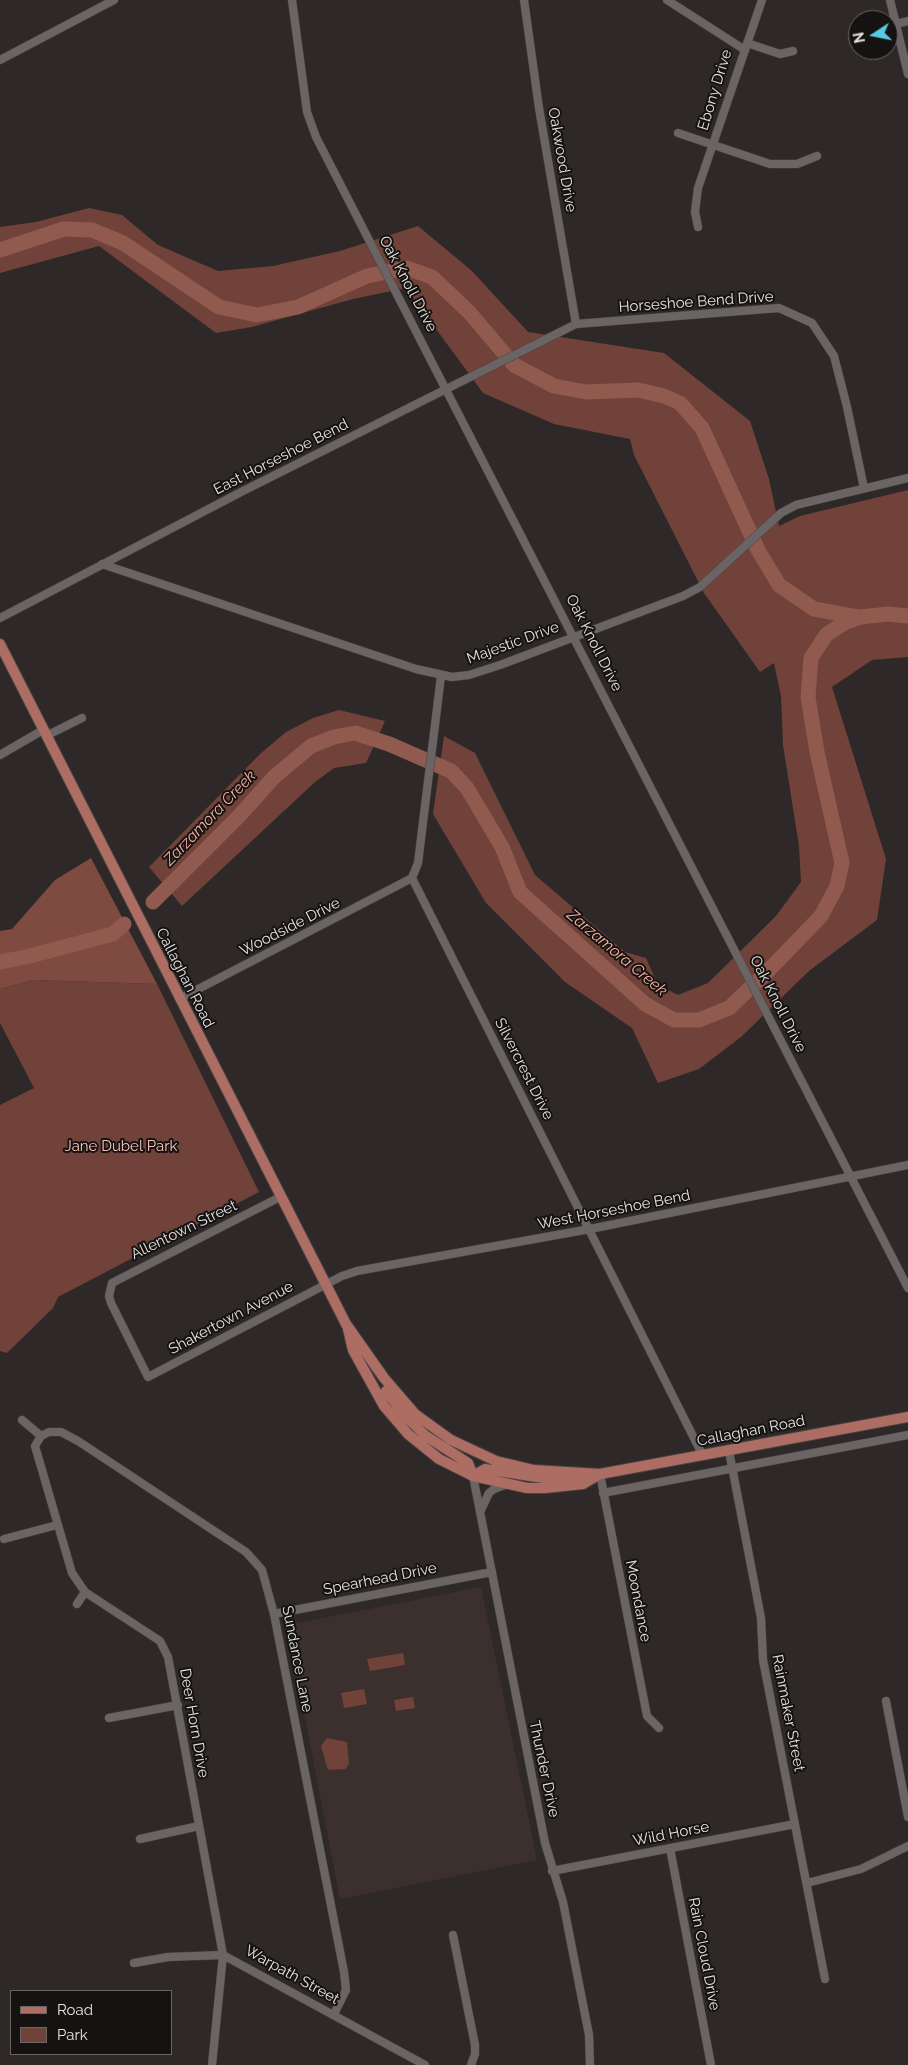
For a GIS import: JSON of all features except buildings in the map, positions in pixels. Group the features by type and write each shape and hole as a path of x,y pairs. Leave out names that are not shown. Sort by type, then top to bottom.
{"main road":[{"name":"Callaghan Road","path":"0,644 346,1324 397,1394 415,1414 462,1446 489,1459 534,1470 595,1473 703,1456 908,1417"},
{"name":"Callaghan Road","path":"346,1324 353,1350 380,1400 395,1421 439,1459 473,1476 505,1485 527,1488 583,1484 595,1473"},
{"path":"362,1345 373,1372 404,1415 432,1441 468,1463 473,1476 485,1469 550,1479 580,1477 595,1473"}],"street":[{"path":"0,60 114,0"},
{"name":"Oak Knoll Drive","path":"292,0 307,112 316,137 908,1288"},
{"name":"Oakwood Drive","path":"524,0 539,108 576,324"},
{"name":"Ebony Drive","path":"667,0 746,46 696,196 695,212 698,227"},
{"path":"762,0 746,46 780,54 793,51"},
{"path":"898,32 908,74"},
{"path":"678,133 770,164 798,164 817,156"},
{"name":"Horseshoe Bend Drive","path":"576,324 779,308 812,323 834,356 848,407 864,488"},
{"name":"East Horseshoe Bend","path":"0,618 102,564 576,324"},
{"name":"Majestic Drive","path":"102,564 441,676 469,675 683,596 700,587 771,522 796,505 908,478"},
{"path":"412,878 418,863 441,676"},
{"path":"0,755 44,733 82,718"},
{"name":"Woodside Drive","path":"179,999 412,878"},
{"name":"Silvercrest Drive","path":"412,878 703,1456"},
{"name":"West Horseshoe Bend","path":"326,1284 358,1271 590,1229 852,1178 908,1165"},
{"name":"Allentown Street","path":"148,1377 111,1303 109,1296 112,1283 280,1197"},
{"name":"Shakertown Avenue","path":"148,1377 326,1284"},
{"path":"22,1420 40,1436"},
{"name":"Sundance Lane","path":"40,1436 54,1431 78,1441 246,1552 262,1570 274,1614 344,1972 346,1990 334,2014"},
{"path":"603,1493 908,1435"},
{"name":"Deer Horn Drive","path":"40,1436 35,1446 69,1567 84,1592 160,1641 168,1657 223,1954 212,2065"},
{"name":"Rainmaker Street","path":"729,1450 731,1469 761,1618 763,1660 825,1979"},
{"name":"Moondance","path":"595,1473 603,1493 647,1716 659,1728"},
{"name":"Thunder Drive","path":"473,1476 515,1699 552,1871 563,1902 589,2035 590,2065"},
{"path":"480,1512 489,1493 494,1488 505,1485"},
{"path":"4,1539 57,1525"},
{"name":"Spearhead Drive","path":"274,1614 492,1572"},
{"path":"77,1604 84,1592"},
{"path":"886,1701 908,1816"},
{"path":"109,1718 178,1705"},
{"name":"Wild Horse","path":"552,1871 795,1824"},
{"path":"140,1838 199,1826"},
{"path":"807,1883 861,1868 908,1846"},
{"name":"Rain Cloud Drive","path":"670,1848 711,2065"},
{"path":"452,1934 475,2045 475,2054 471,2065"},
{"name":"Warpath Street","path":"134,1964 168,1957 223,1954 425,2065"}],"shaded area":[{"path":"91,858 157,984 33,980 0,989 0,931 12,929 55,880"},
{"path":"481,1587 537,1860 340,1899 287,1625"}],"green space":[{"path":"89,208 122,215 158,245 218,271 273,266 340,251 418,226 472,271 528,332 664,353 750,421 769,479 779,526 800,516 908,490 908,657 872,660 832,687 886,859 877,920 809,971 741,1037 699,1069 658,1083 632,1028 565,982 486,903 433,814 444,736 475,753 535,875 625,952 646,958 658,985 678,995 708,983 776,916 801,882 799,846 783,745 781,696 774,663 760,672 704,593 634,455 630,439 554,424 483,393 406,288 353,299 252,327 216,333 99,246 0,273 0,227 36,222"},
{"path":"339,710 385,721 366,763 334,768 315,782 182,906 149,867 260,754 286,732 313,718"},
{"name":"Jane Dubel Park","path":"33,980 157,984 259,1192 58,1297 53,1308 7,1353 0,1351 0,1105 34,1088 0,1023 0,989"},
{"path":"403,1653 405,1665 370,1671 367,1659"},
{"path":"364,1689 367,1704 344,1708 341,1693"},
{"path":"413,1697 415,1708 396,1711 394,1700"},
{"path":"327,1738 347,1742 349,1764 345,1769 329,1770 327,1767 321,1746"}],"waterway":[{"path":"0,250 64,229 92,230 123,243 219,307 257,315 298,307 367,276 407,268 432,277 469,312 514,365 554,386 586,392 638,390 664,396 680,403 702,428 758,550 779,585 814,609 858,617"},
{"name":"Zarzamora Creek","path":"153,902 240,815 274,777 311,746 334,737 355,733 389,744 451,771 467,788 502,847 520,892 645,1004 674,1020 699,1020 729,1008 768,971 821,916 837,886 842,863 817,752 808,697 811,658 826,635 844,623 860,617 888,614 908,616"},
{"name":"Zarzamora Creek","path":"0,962 113,934 124,924"}]}
